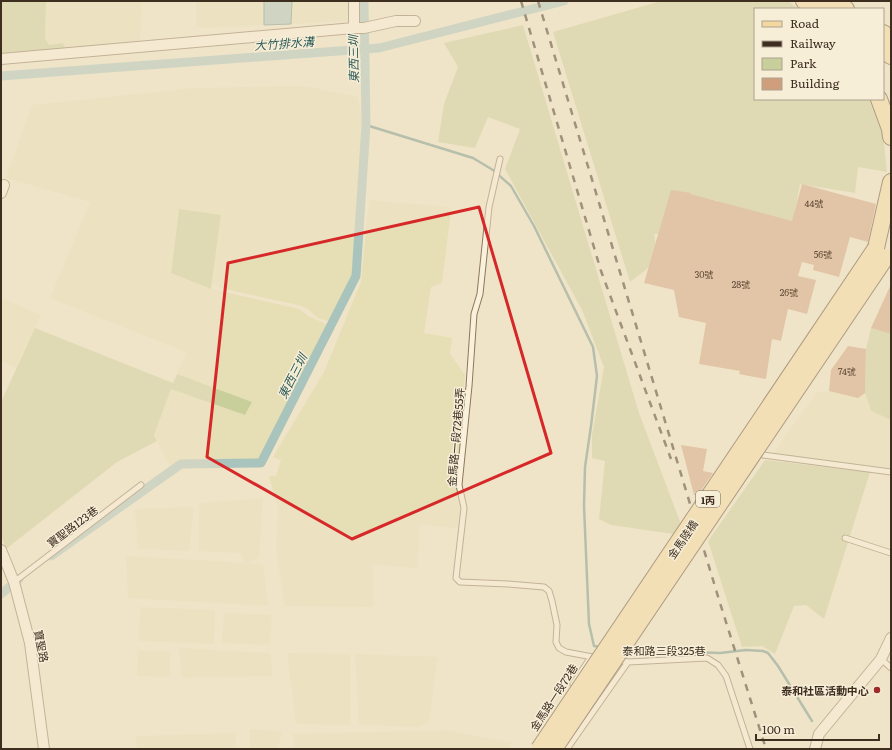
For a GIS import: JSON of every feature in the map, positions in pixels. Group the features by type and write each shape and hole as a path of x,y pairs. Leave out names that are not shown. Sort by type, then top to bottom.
{"main road":[{"path":"834,1 844,8"},
{"path":"807,4 820,8"},
{"path":"879,100 890,129 891,137"},
{"path":"885,252 891,182"},
{"name":"1丙","path":"885,252 891,227"},
{"name":"金馬陸橋","path":"539,749 885,252"},
{"name":"金馬陸橋","path":"554,749 885,252"}],"street":[{"path":"354,1 354,28"},
{"path":"1,59 364,28 396,21 415,21"},
{"name":"寶聖路","path":"1,550 14,582 32,658 44,749"},
{"path":"815,749 819,734 881,659 891,638"}],"lane":[{"name":"金馬路一段72巷55弄","path":"500,159 489,208 480,294 474,314 469,386 459,486 464,508 456,578 460,582 544,587 549,591 558,625 556,642 559,648 566,652 591,657"},
{"path":"763,456 891,472"},
{"name":"寶聖路123巷","path":"14,582 141,486"},
{"path":"845,538 891,553"},
{"name":"泰和路三段325巷","path":"591,657 628,662 707,658 718,665 726,676 750,749"},
{"name":"金馬路一段72巷","path":"570,690 591,657"},
{"path":"881,659 891,668"},
{"path":"567,749 628,662"}],"highlighted area":[{"path":"479,207 551,453 352,539 207,457 228,263"}],"shaded area":[{"path":"46,1 142,1 140,41 65,48 63,43 49,45 45,38"},
{"path":"196,1 264,1 264,25 204,28 196,25"},
{"path":"292,1 354,1 352,17 348,21 291,24"},
{"path":"304,86 358,97 362,121 360,202 353,280 334,323 318,318 308,309 298,305 220,288 212,284 221,215 179,210 171,273 211,289 299,309 308,316 330,326 319,358 258,460 252,463 172,470 154,435 171,389 245,415 252,402 177,374 186,352 50,298 90,202 6,178 32,105 193,88"},
{"path":"369,200 447,207 451,210 442,283 431,287 424,333 452,338 450,354 465,375 459,426 462,432 457,492 461,505 458,528 421,525 419,529 418,568 373,565 373,607 285,606 276,552 278,508 269,476 276,476 281,460 273,457 324,372 361,282"},
{"path":"1,298 41,315 16,368 1,361"},
{"path":"829,391 858,398 865,393 871,411 891,420 891,468 773,454 816,393"},
{"path":"263,498 259,558 248,563 263,565 268,606 128,598 126,556 246,563 240,553 199,551 199,503"},
{"path":"194,507 189,551 138,549 135,509"},
{"path":"140,607 215,610 214,644 139,641"},
{"path":"224,613 272,615 269,645 222,643"},
{"path":"179,648 270,653 273,676 182,678"},
{"path":"138,650 170,651 170,677 137,676"},
{"path":"287,653 350,654 350,725 296,724"},
{"path":"355,654 438,657 429,721 420,727 359,725"},
{"path":"250,729 282,731 278,749 250,749"},
{"path":"445,730 513,743 507,749 295,749 293,734"},
{"path":"236,733 236,749 137,749 136,736"}],"green space":[{"path":"1,1 46,1 45,38 49,45 63,43 65,48 1,58"},
{"path":"661,1 788,1 798,8 754,8 754,100 873,100 882,123 887,172 858,167 855,193 800,184 792,227 723,210 719,201 683,194 660,234 654,234 655,252 652,263 644,272 630,282 553,32"},
{"path":"523,25 639,413 682,527 673,534 611,525 599,519 605,461 592,458 592,435 604,367 582,310 505,169 520,129 488,117 475,148 438,142 444,104 458,67 444,43"},
{"path":"179,209 221,215 211,289 171,273"},
{"path":"35,328 173,383 177,374 252,402 245,415 171,389 154,435 157,441 117,462 6,549 1,535 1,402"},
{"path":"871,328 891,334 891,420 871,411 865,393 866,349"},
{"path":"765,460 870,472 824,619 806,605 794,606 775,654 762,646 742,647 708,541"}],"water":[{"path":"264,1 292,1 291,24 264,25"}],"building":[{"path":"802,184 876,204 868,242 850,237 839,277 813,270 814,265 802,262 798,276 816,280 807,314 788,309 781,341 772,339 766,379 739,374 740,371 699,364 706,323 679,317 674,290 644,283 671,190 691,193 690,194 792,221"},
{"path":"891,284 891,334 871,328"},
{"path":"848,346 866,349 865,393 858,398 829,391 831,370"},
{"path":"681,445 707,449 703,471 713,473 698,495 694,495"}],"waterway":[{"name":"東西三圳","path":"51,556 181,464 261,463 356,276 366,125 364,1"},
{"name":"大竹排水溝","path":"1,76 379,48 564,1"},
{"path":"366,125 473,158 493,170 511,186 534,226 593,347 597,376 585,467 584,506 589,624 594,646 600,647"},
{"name":"東西三圳","path":"1,594 19,579"},
{"path":"626,651 647,654 691,652 720,653 746,650 763,651 768,653 778,666 812,721"}],"railway":[{"path":"521,1 601,271 671,459"},
{"path":"538,1 720,603 766,749"}],"place":[{"name":"泰和社區活動中心","path":"877,690"}]}
